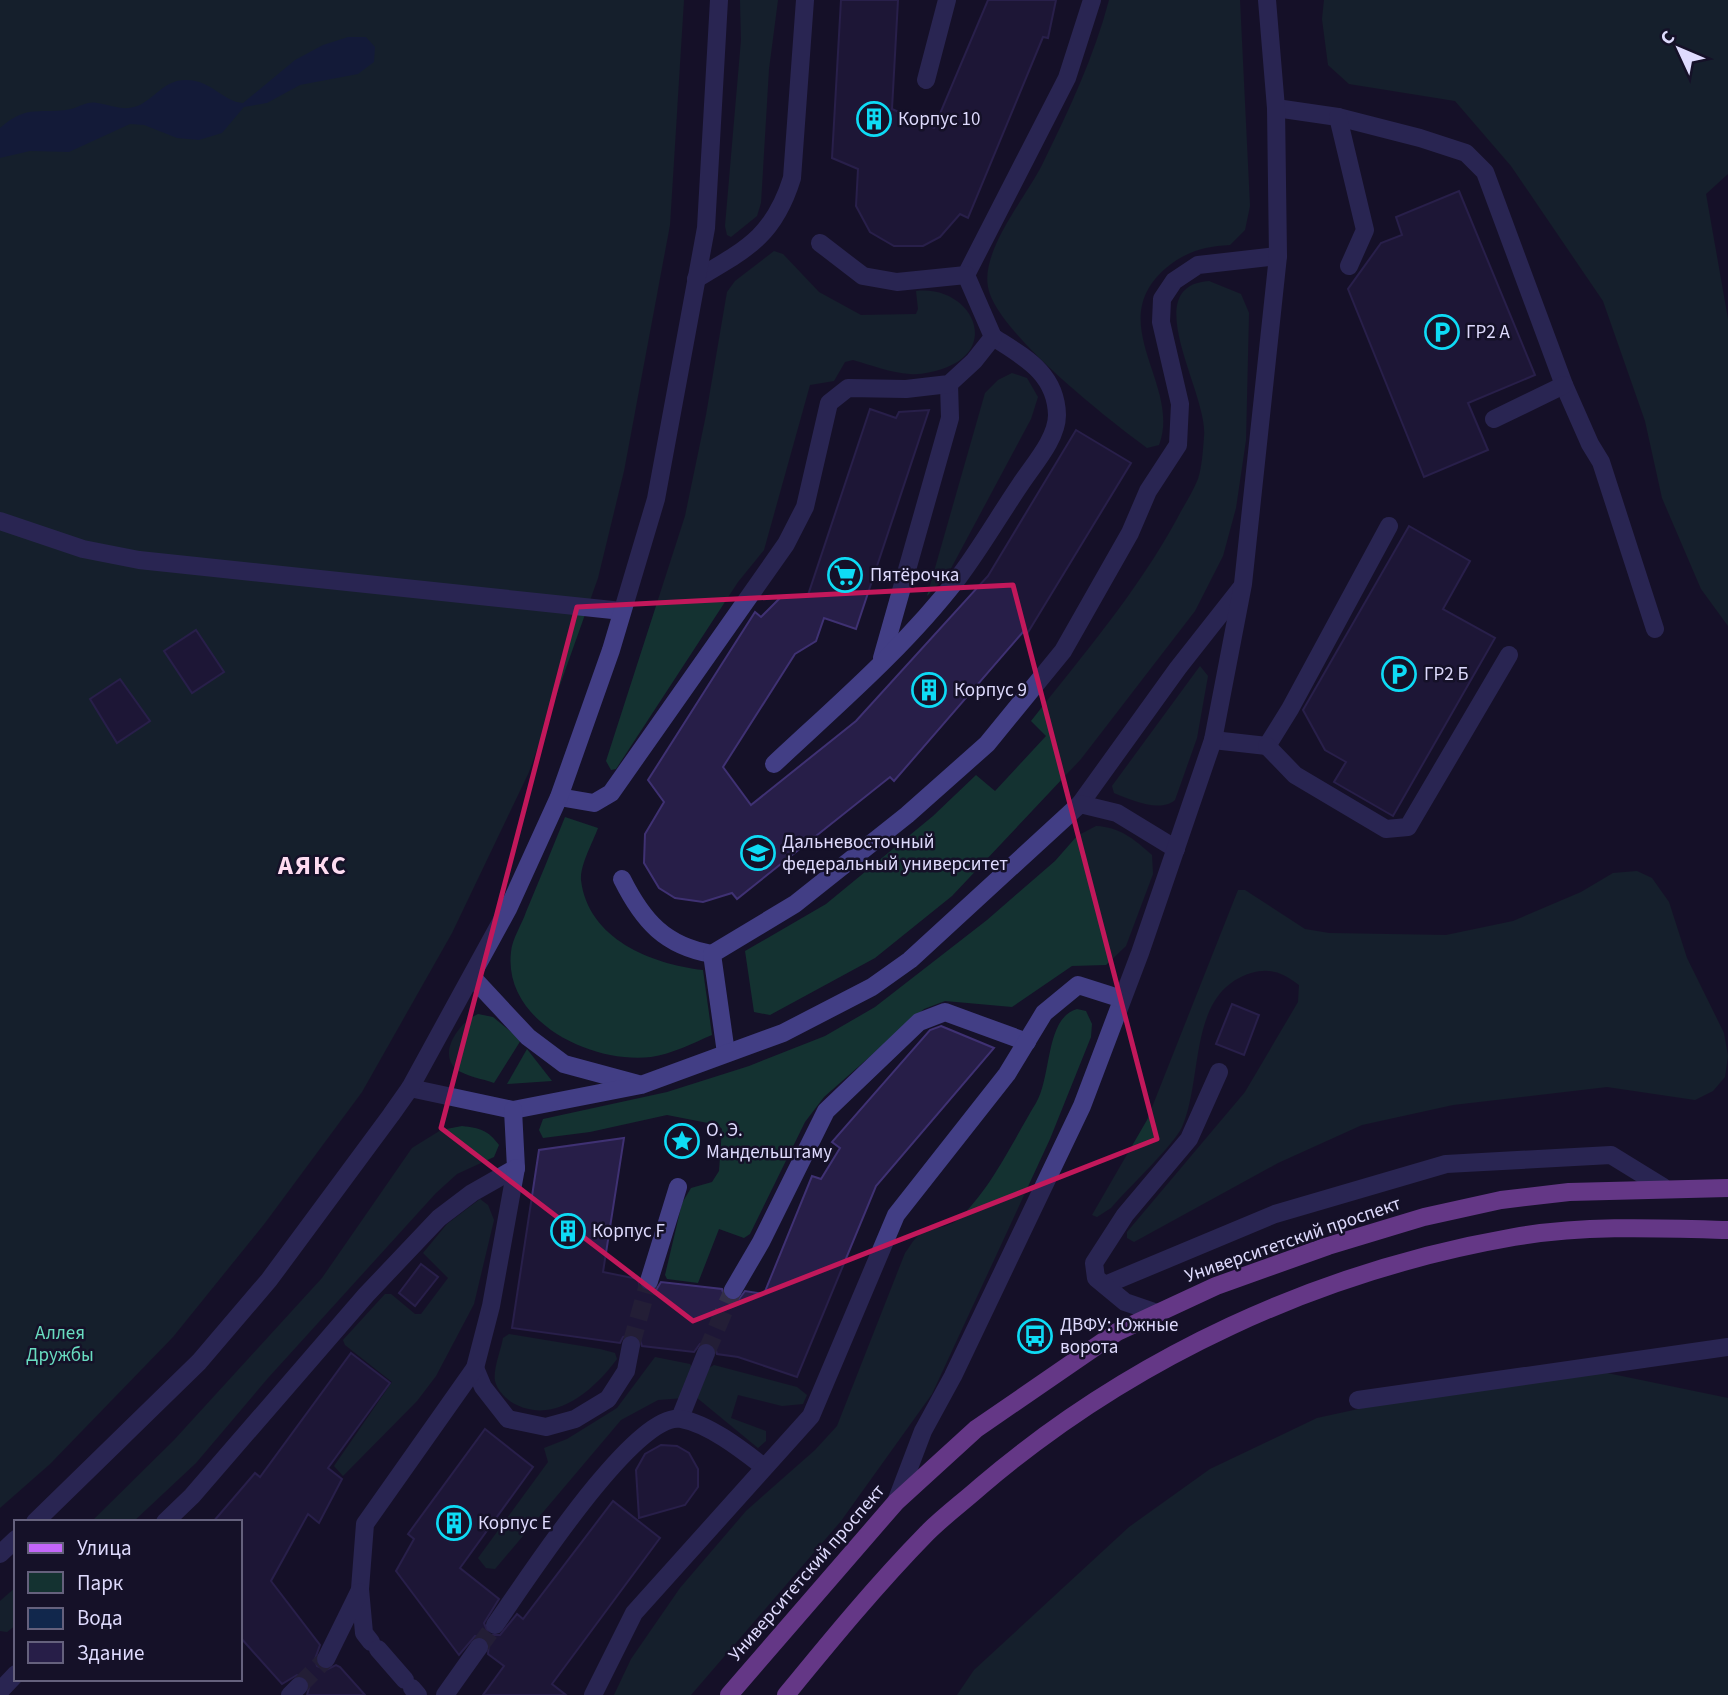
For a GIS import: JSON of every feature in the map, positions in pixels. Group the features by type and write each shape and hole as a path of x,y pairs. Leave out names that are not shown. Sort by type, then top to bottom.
{"main road":[{"name":"Университетский проспект","path":"729,1695 896,1502 976,1429 1117,1332 1216,1286 1290,1259 1424,1217 1528,1197 1662,1188 1728,1188"},
{"path":"786,1695 866,1599 929,1531 1007,1464 1046,1433 1154,1364 1236,1322 1341,1282 1439,1252 1516,1237 1636,1228 1728,1230"}],"street":[{"path":"37,1520 199,1362 268,1280 410,1088 508,909 559,797 622,611 656,499 706,228 719,0"},
{"path":"696,279 743,251 775,222 784,203 792,178 803,61 804,0"},
{"path":"926,80 947,0"},
{"path":"966,275 1067,78 1092,0"},
{"path":"896,1502 923,1431 953,1376 1082,1106 1213,740 1243,584 1278,256 1276,108 1267,0"},
{"path":"1276,108 1338,117 1466,153 1485,172 1564,385 1601,462 1655,629"},
{"path":"1338,117 1365,230 1349,266"},
{"path":"820,243 863,276 897,282 966,275"},
{"path":"622,880 638,911 668,937 686,950 712,954 795,904 907,815 986,744 1063,651 1129,533 1148,491 1178,446 1180,404 1161,322 1162,299 1174,281 1198,265 1278,256"},
{"path":"774,764 880,664 958,578 1048,443 1057,417 1052,387 1045,374 993,337 966,275"},
{"path":"559,797 594,803 611,793 786,544 804,507 829,403 849,388 906,388 949,384 974,361 993,337"},
{"path":"880,664 950,418 949,384"},
{"path":"1494,419 1564,385"},
{"path":"0,521 83,549 139,560 622,611"},
{"path":"1267,746 1290,709 1389,526"},
{"path":"410,1088 513,1110 642,1085 783,1033 872,987 920,951 1080,804 1178,668 1243,584"},
{"path":"1213,740 1267,746 1295,775 1386,829 1408,827 1509,655"},
{"path":"1080,804 1117,813 1176,849"},
{"path":"712,954 726,1053"},
{"path":"472,977 528,1037 565,1063 642,1085"},
{"path":"593,1695 634,1613 811,1416 897,1215 1007,1074 1044,1013 1079,985 1122,999"},
{"path":"733,1290 761,1242 826,1111 919,1022 945,1012 1027,1042"},
{"path":"1157,1313 1125,1302 1096,1278 1094,1263 1125,1215 1189,1139 1219,1072"},
{"path":"412,1688 364,1633 360,1589 365,1524 475,1368 491,1306 516,1168 513,1110"},
{"path":"1105,1285 1275,1213 1446,1164 1611,1155 1662,1188"},
{"path":"167,1520 192,1496 366,1295 439,1218 472,1193 516,1168"},
{"path":"649,1281 678,1187"},
{"path":"475,1368 483,1387 508,1419 546,1427 576,1419 608,1399 626,1371 631,1345"},
{"path":"1357,1400 1728,1347"},
{"path":"680,1418 706,1353"},
{"path":"495,1625 580,1505 632,1444 661,1423 680,1418 726,1439 764,1466"},
{"path":"0,1554 14,1541"},
{"path":"326,1659 360,1589"},
{"path":"445,1695 479,1647"}],"highlighted area":[{"path":"1013,585 1157,1139 693,1321 441,1128 577,607"}],"green space":[{"name":"Аллея Дружбы","path":"0,0 684,0 670,225 624,471 598,578 529,772 452,933 362,1092 265,1223 173,1337 50,1464 0,1508"},
{"path":"740,0 778,0 769,69 761,203 757,216 731,237 727,235 725,226 741,40"},
{"path":"1109,0 1240,0 1250,206 1245,230 1230,245 1204,248 1180,258 1166,268 1148,289 1141,310 1142,332 1161,400 1163,422 1159,445 1147,448 1082,397 1032,350 996,306 988,287 991,256 1062,123 1088,63"},
{"path":"1324,0 1728,0 1728,174 1706,194 1728,319 1728,626 1701,589 1662,498 1645,421 1603,301 1511,166 1455,101 1349,84 1328,65 1322,19"},
{"path":"774,251 783,254 819,292 861,315 916,314 916,291 936,292 952,298 965,308 973,321 975,334 971,348 960,360 942,369 922,374 896,372 853,360 845,362 834,381 810,385 764,550 738,582 616,769 611,770 606,761 685,516 727,292 735,281"},
{"path":"1209,281 1241,294 1249,313 1246,440 1236,508 1223,556 1195,611 1081,759 952,896 875,958 770,1015 754,1012 745,951 826,904 933,816 976,775 995,791 1046,736 1031,721 1109,622 1145,571 1198,479 1204,442 1203,418 1181,345 1177,321 1178,301 1188,287"},
{"path":"1012,373 1027,378 1038,397 1031,419 948,574 927,596 985,393 998,380"},
{"path":"1200,666 1208,676 1197,738 1175,800 1169,804 1154,805 1114,793 1112,786"},
{"path":"565,817 598,828 581,874 586,901 596,918 609,933 643,954 663,962 703,970 712,1035 659,1056 627,1057 603,1053 578,1045 556,1033 536,1017 521,998 512,977 512,947"},
{"path":"1096,826 1126,835 1152,855 1153,874 1126,946 1106,965 1072,966 1012,1007 945,1001 924,1009 824,1097 805,1122 750,1234 744,1238 719,1229 698,1283 667,1279 665,1275 682,1203 691,1188 712,1182 719,1171 722,1129 718,1125 667,1115 590,1132 543,1138 539,1130 543,1119 667,1092 749,1066 825,1036 875,1007 987,920 1055,861 1077,836"},
{"path":"1637,871 1652,878 1669,902 1687,958 1724,1033 1728,1056 1725,1077 1713,1091 1695,1100 1607,1087 1453,1105 1362,1125 1278,1163 1134,1242 1127,1238 1127,1232 1245,1092 1298,1002 1299,985 1277,972 1258,971 1231,983 1216,998 1201,1039 1189,1107 1177,1135 1111,1208 1097,1217 1092,1215 1147,1120 1238,890 1245,890 1305,929 1329,933 1446,935 1513,921 1581,892 1613,873"},
{"path":"1077,1009 1086,1011 1092,1024 1091,1037 1050,1139 932,1394 841,1521 691,1695 614,1695 631,1659 680,1588 746,1511 815,1450 837,1426 905,1253 922,1233 957,1220 990,1181 1041,1092 1059,1024"},
{"path":"478,1014 493,1017 521,1040 494,1083 456,1069 449,1054 450,1046 459,1030"},
{"path":"527,1049 552,1081 507,1084"},
{"path":"462,1126 479,1129 499,1145 494,1157 457,1174 436,1193 268,1378 196,1463 135,1520 93,1520 174,1440 322,1278 412,1148 441,1130"},
{"path":"480,1199 488,1205 494,1220 474,1304 436,1376 417,1401 343,1476 334,1466 392,1382 345,1345 343,1340 385,1294 391,1294 415,1314 421,1314 448,1278 423,1253 447,1224"},
{"path":"509,1334 600,1349 615,1353 617,1359 598,1382 573,1400 560,1407 532,1410 507,1399 495,1381 503,1338"},
{"path":"655,1357 690,1364 694,1371 684,1398 658,1400 621,1420 495,1569 486,1568 478,1558 548,1462 544,1448 567,1439 617,1408"},
{"path":"714,1365 797,1387 807,1395 803,1404 782,1406 738,1395 731,1418 766,1431 766,1441 758,1448 696,1397 709,1368"},
{"path":"1607,1373 1728,1398 1728,1695 957,1695 974,1670 1129,1527 1210,1469 1317,1418 1469,1385"},
{"path":"14,1589 14,1627 7,1632 0,1631 0,1601"}],"water":[{"path":"348,37 366,37 375,47 374,62 358,74 300,85 267,103 244,107 222,133 199,140 177,138 144,125 130,124 69,152 30,151 0,158 0,128 19,115 35,111 60,111 90,103 129,108 144,103 169,84 185,80 202,83 229,99 243,103 295,60 323,45"}],"building":[{"name":"Корпус 10","path":"841,0 898,0 892,109 934,128 988,0 1056,0 1048,38 1043,37 968,218 960,214 940,237 923,246 894,246 870,232 856,206 858,169 832,158"},
{"name":"ГР2 А","path":"1459,191 1535,375 1468,403 1488,450 1424,477 1348,289 1381,243 1402,235 1396,217"},
{"name":"Корпус 9","path":"870,409 896,418 899,412 929,410 856,629 824,618 816,641 795,654 723,767 751,805 856,721 988,576 1076,430 1131,463 1027,634 1023,632 894,781 890,777 737,899 732,893 703,902 675,898 659,888 644,863 645,834 664,802 648,780 755,612 761,617 780,598 808,595"},
{"name":"ГР2 Б","path":"1409,526 1470,561 1443,609 1495,638 1393,816 1334,782 1346,762 1325,750 1303,710"},
{"path":"196,630 224,672 192,693 164,651"},
{"path":"120,679 150,721 117,743 90,699"},
{"path":"1232,1004 1259,1015 1244,1055 1216,1044"},
{"name":"Корпус F","path":"941,1026 994,1048 876,1186 797,1377 738,1357 717,1354 710,1342 700,1344 694,1352 642,1346 639,1337 632,1334 623,1337 620,1343 512,1328 539,1150 624,1138 603,1272 638,1279 640,1288 646,1292 656,1290 661,1282 722,1289 724,1296 732,1301 739,1299 745,1291 764,1294 812,1176 821,1179 840,1148 832,1142 930,1030"},
{"path":"421,1264 438,1277 415,1306 399,1293"},
{"path":"351,1353 390,1383 328,1468 342,1479 319,1523 308,1514 271,1581 320,1645 315,1659 317,1666 326,1670 336,1665 340,1667 365,1695 307,1695 310,1684 306,1678 297,1675 282,1684 242,1639 242,1520 215,1520 255,1473 260,1477"},
{"path":"485,1429 533,1467 460,1568 499,1599 484,1623 489,1635 500,1635 517,1614 523,1619 613,1501 660,1538 552,1684 566,1695 483,1695 504,1666 488,1654 489,1642 485,1637 475,1636 459,1655 396,1571 414,1539 408,1534"},
{"path":"661,1445 677,1446 689,1453 698,1469 698,1487 685,1505 639,1518 636,1470 645,1454"}],"tunnel":[{"path":"631,1345 649,1281"},
{"path":"706,1353 733,1290"},
{"path":"479,1647 495,1625"},
{"path":"299,1686 326,1659"}],"place":[{"name":"Корпус 10","path":"874,119"},
{"name":"ГР2 А","path":"1442,332"},
{"name":"Пятёрочка","path":"845,575"},
{"name":"ГР2 Б","path":"1399,674"},
{"name":"Корпус 9","path":"929,690"},
{"name":"Дальневосточный федеральный университет","path":"758,853"},
{"name":"О. Э. Мандельштаму","path":"682,1141"},
{"name":"Корпус F","path":"568,1231"},
{"name":"ДВФУ: Южные ворота","path":"1035,1336"},
{"name":"Корпус E","path":"454,1523"}],"district":[{"name":"АЯКС","path":"313,865"}]}
